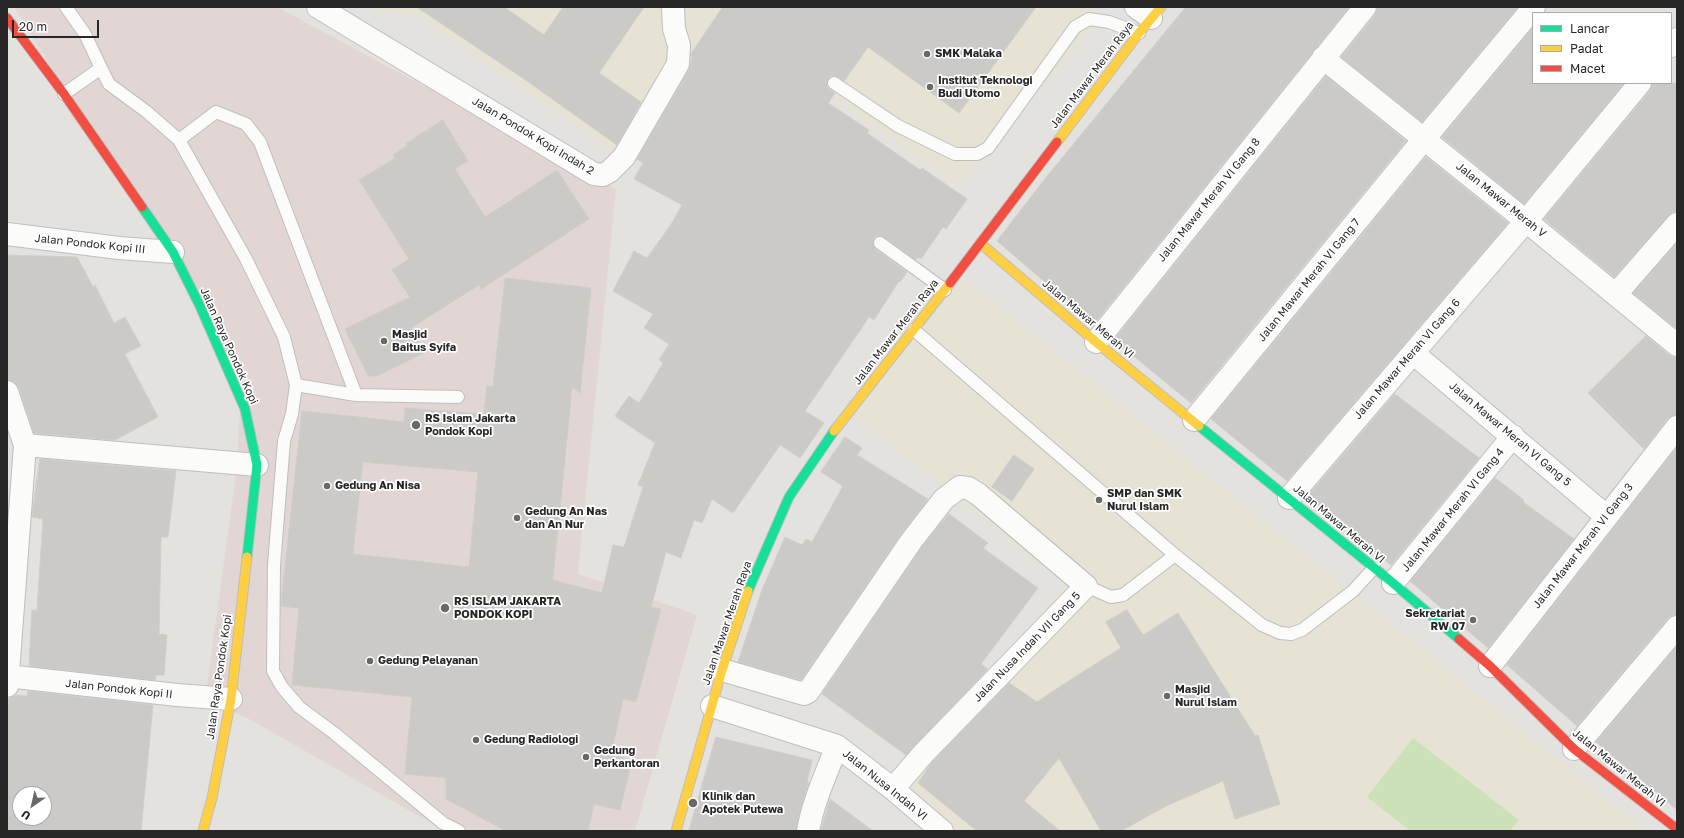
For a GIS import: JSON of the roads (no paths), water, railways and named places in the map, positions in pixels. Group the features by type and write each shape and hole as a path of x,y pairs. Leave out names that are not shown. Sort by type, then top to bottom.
{"street":[{"name":"Jalan Pondok Kopi Indah 2","path":"318,7 594,174 603,175 610,171 624,157 678,64 679,45 674,29 673,7"},
{"name":"Jalan Mawar Merah VI Gang 8","path":"1096,342 1322,58 1365,7"},
{"name":"Jalan Mawar Merah VI Gang 7","path":"1194,420 1534,7"},
{"name":"Jalan Mawar Merah Raya","path":"676,831 722,670 750,585 789,496 843,418 945,290 1147,16"},
{"name":"Jalan Raya Pondok Kopi","path":"7,18 64,94 173,252 200,306 245,409 257,465 231,699 212,798 203,831"},
{"name":"Jalan Mawar Merah V","path":"1322,58 1526,220 1677,345"},
{"name":"Jalan Mawar Merah VI Gang 6","path":"1289,498 1526,220 1639,84"},
{"path":"1616,294 1677,224"},
{"name":"Jalan Pondok Kopi III","path":"7,234 119,248 173,252"},
{"name":"Jalan Mawar Merah VI","path":"980,243 1096,342 1393,583 1490,666 1574,749 1677,830"},
{"name":"Jalan Mawar Merah VI Gang 5","path":"1413,353 1606,516"},
{"path":"7,392 25,445 13,529 8,679"},
{"name":"Jalan Mawar Merah VI Gang 3","path":"1490,666 1677,427"},
{"name":"Jalan Mawar Merah VI Gang 4","path":"1393,583 1513,436"},
{"path":"25,445 257,465"},
{"name":"Jalan Nusa Indah VII Gang 5","path":"722,670 804,694 808,692 912,540 944,499 960,487 968,488 978,494 1086,586 923,754 893,789"},
{"path":"1574,749 1677,627"},
{"name":"Jalan Pondok Kopi II","path":"8,679 231,699"},
{"name":"Jalan Nusa Indah VI","path":"712,706 837,746 893,789 942,831"},
{"path":"808,831 820,787 837,746"}],"lane":[{"path":"66,7 85,34 109,84 147,112 179,140 246,260 284,336 296,385 292,414 284,440 274,564 273,671 282,687 299,707 334,733 443,823 459,831"},
{"path":"834,83 898,126 955,154 977,154 988,148 1075,27 1089,19 1109,22 1147,16"},
{"path":"64,94 101,68"},
{"path":"179,140 216,112 246,124 260,142 356,395"},
{"path":"880,243 945,290"},
{"path":"914,330 1175,556 1262,625 1280,633 1291,634 1302,630 1353,592 1374,568"},
{"path":"296,385 356,395 458,397"},
{"path":"1086,586 1112,597 1123,595 1175,556"}],"place":[{"name":"SMK Malaka","path":"927,54"},
{"name":"Institut Teknologi Budi Utomo","path":"930,87"},
{"name":"Masjid Baitus Syifa","path":"384,341"},
{"name":"RS Islam Jakarta Pondok Kopi","path":"416,425"},
{"name":"Gedung An Nisa","path":"327,486"},
{"name":"SMP dan SMK Nurul Islam","path":"1099,500"},
{"name":"Gedung An Nas dan An Nur","path":"517,518"},
{"name":"RS ISLAM JAKARTA PONDOK KOPI","path":"445,608"},
{"name":"Sekretariat RW 07","path":"1473,620"},
{"name":"Gedung Pelayanan","path":"370,661"},
{"name":"Masjid Nurul Islam","path":"1167,696"},
{"name":"Gedung Radiologi","path":"476,740"},
{"name":"Gedung Perkantoran","path":"586,757"},
{"name":"Klinik dan Apotek Putewa","path":"693,803"}]}
